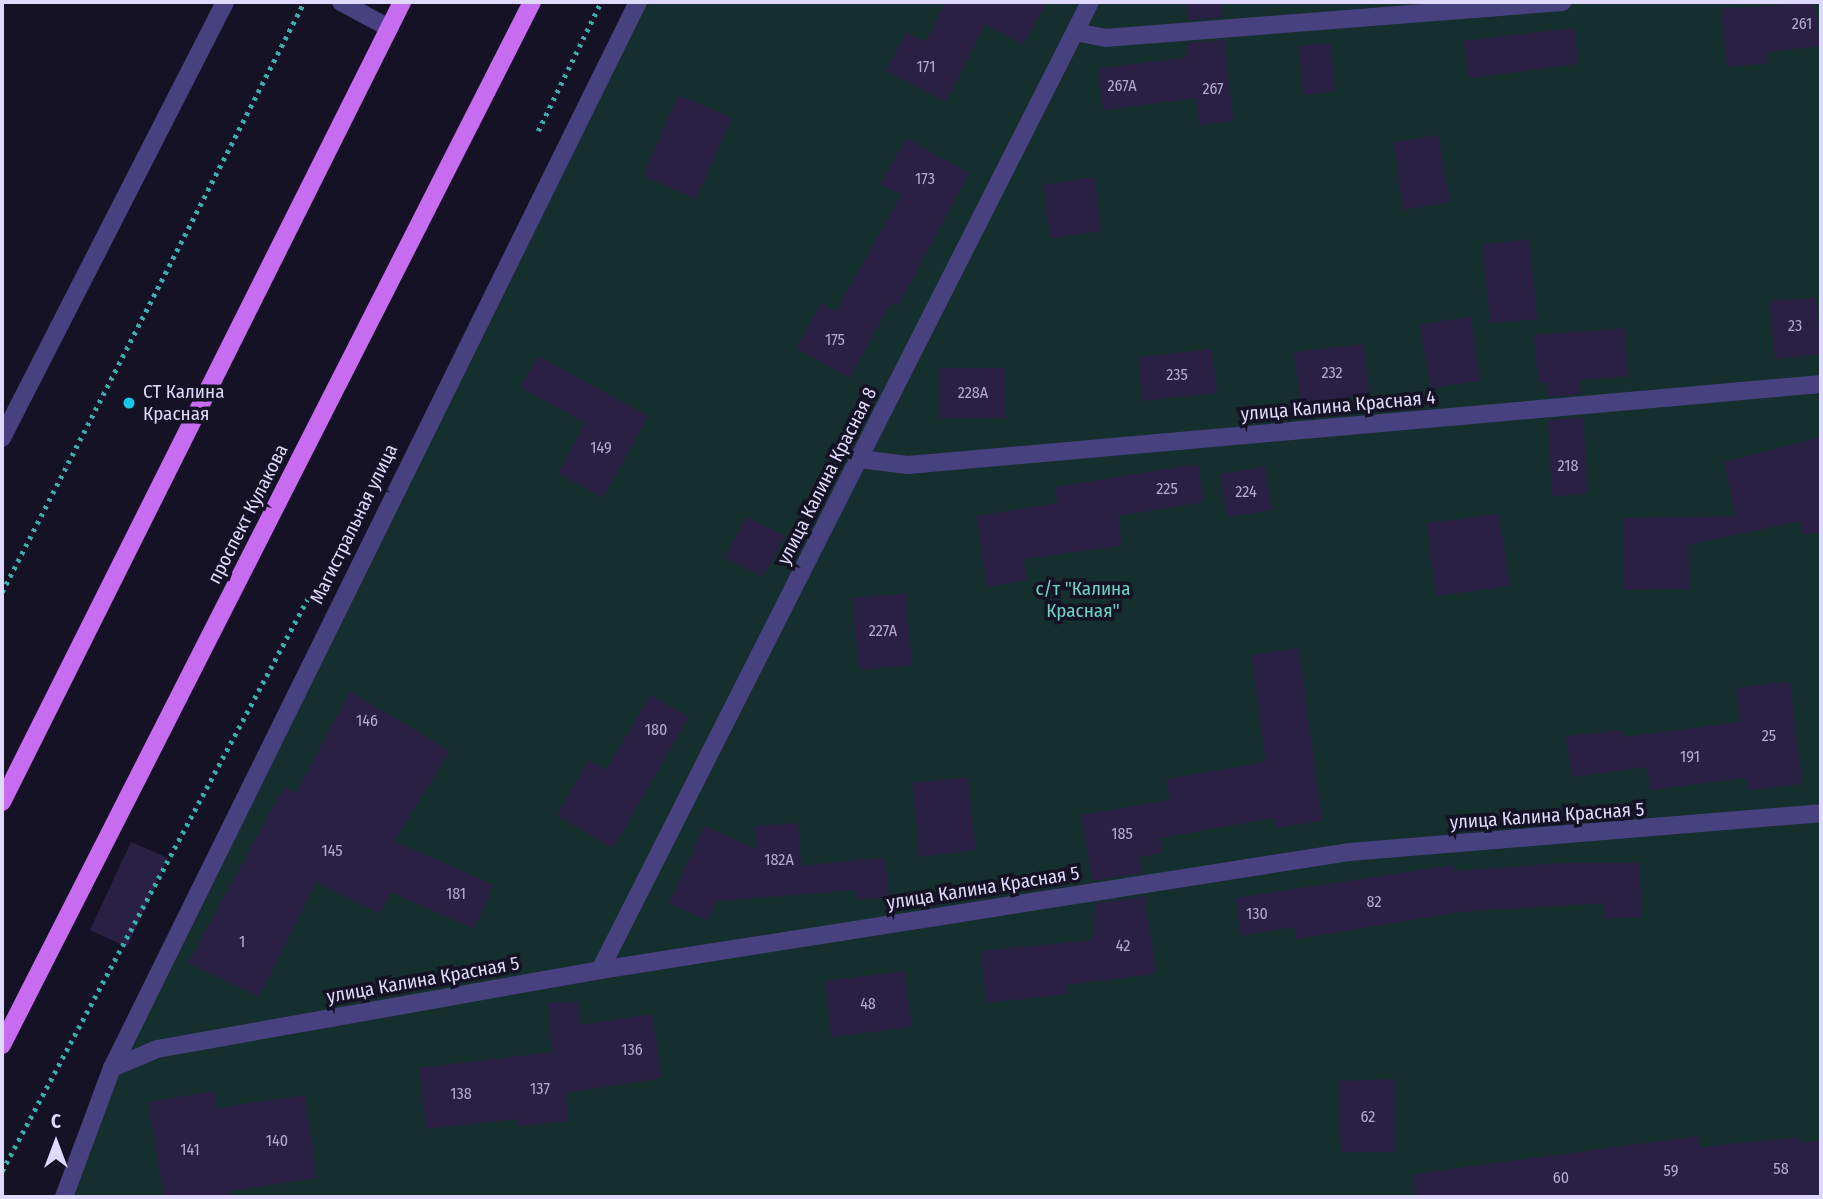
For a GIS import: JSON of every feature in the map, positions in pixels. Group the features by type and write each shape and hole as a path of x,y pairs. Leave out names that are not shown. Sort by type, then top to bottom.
{"main road":[{"path":"2,802 402,2"},
{"name":"проспект Кулакова","path":"2,1045 532,2"}],"street":[{"path":"2,438 225,2"},
{"path":"341,2 389,28"},
{"name":"Магистральная улица","path":"64,1197 112,1068 638,2"},
{"name":"улица Калина Красная 8","path":"600,970 1090,2"},
{"path":"1075,32 1104,38 1563,2"},
{"name":"улица Калина Красная 4","path":"859,459 908,465 1821,384"},
{"name":"улица Калина Красная 5","path":"112,1068 157,1049 600,970 1349,852 1821,813"}],"path":[{"path":"2,592 304,2"},
{"path":"536,136 601,2"},
{"path":"2,1171 314,586"}],"green space":[{"name":"с/т \"Калина Красная\"","path":"631,2 1821,2 1821,1197 58,1197"}],"building":[{"path":"946,2 1047,2 1023,45 985,24 946,102 886,71 906,32 925,42"},
{"path":"1185,2 1221,2 1223,17 1188,20"},
{"path":"1815,2 1820,46 1767,52 1768,63 1727,67 1721,9"},
{"path":"1574,28 1578,64 1469,78 1463,41"},
{"path":"1225,40 1233,121 1199,125 1196,98 1103,110 1098,68 1185,58 1188,43"},
{"path":"1331,43 1335,91 1303,95 1298,46"},
{"path":"678,95 732,118 696,199 643,176"},
{"path":"1438,135 1450,202 1403,210 1393,142"},
{"path":"906,138 969,173 898,306 891,302 850,378 796,348 821,303 836,311 901,195 880,184"},
{"path":"1094,177 1102,231 1050,238 1043,185"},
{"path":"1530,239 1537,319 1490,323 1482,244"},
{"path":"1816,297 1821,354 1775,359 1769,301"},
{"path":"1471,317 1480,381 1430,388 1420,324"},
{"path":"1624,328 1629,376 1580,380 1581,394 1547,397 1546,382 1538,383 1534,335"},
{"path":"1364,344 1369,395 1300,403 1294,352"},
{"path":"1212,349 1217,393 1142,401 1138,357"},
{"path":"538,356 648,416 603,498 558,473 585,423 520,387"},
{"path":"939,368 1006,368 1006,418 940,418"},
{"path":"1583,417 1588,494 1552,496 1548,420"},
{"path":"1821,437 1821,533 1802,534 1800,521 1688,545 1689,589 1624,590 1623,518 1735,516 1724,462"},
{"path":"1198,464 1204,502 1118,516 1122,546 1023,559 1027,580 987,587 976,516 1057,503 1055,487"},
{"path":"1265,467 1272,510 1227,517 1220,474"},
{"path":"1499,514 1510,586 1436,596 1426,523"},
{"path":"746,517 785,536 763,577 725,558"},
{"path":"906,593 912,665 859,670 852,598"},
{"path":"1299,648 1322,821 1275,828 1274,818 1160,838 1162,853 1140,857 1142,873 1092,881 1081,815 1170,800 1166,779 1266,762 1251,655"},
{"path":"1790,681 1802,784 1748,790 1746,778 1650,790 1647,767 1571,777 1566,736 1622,730 1623,737 1740,722 1736,688"},
{"path":"350,691 450,751 394,841 494,885 474,929 391,892 380,914 316,882 259,997 188,963 284,787 296,793"},
{"path":"650,695 689,717 613,848 557,816 588,760 606,770"},
{"path":"968,777 976,850 919,857 912,783"},
{"path":"798,823 801,866 885,857 889,897 857,900 856,890 717,901 708,921 669,903 704,826 756,849 754,826"},
{"path":"131,842 168,858 127,947 90,930"},
{"path":"1562,863 1639,863 1642,917 1604,919 1603,903 1460,912 1296,939 1294,927 1241,936 1235,898 1453,865 1454,871"},
{"path":"1145,896 1156,974 1067,985 1068,994 986,1003 981,951 1092,940 1096,903"},
{"path":"905,971 912,1027 831,1037 825,981"},
{"path":"579,1001 581,1025 652,1014 662,1078 566,1093 568,1121 517,1126 517,1119 426,1129 419,1068 552,1052 548,1003"},
{"path":"1396,1079 1396,1152 1341,1152 1338,1081"},
{"path":"214,1091 217,1108 305,1095 317,1178 230,1191 231,1197 164,1197 148,1102"},
{"path":"1698,1136 1700,1147 1799,1137 1800,1143 1821,1140 1821,1197 1415,1197 1414,1174"}],"place":[{"name":"СТ Калина Красная","path":"129,403"}]}
